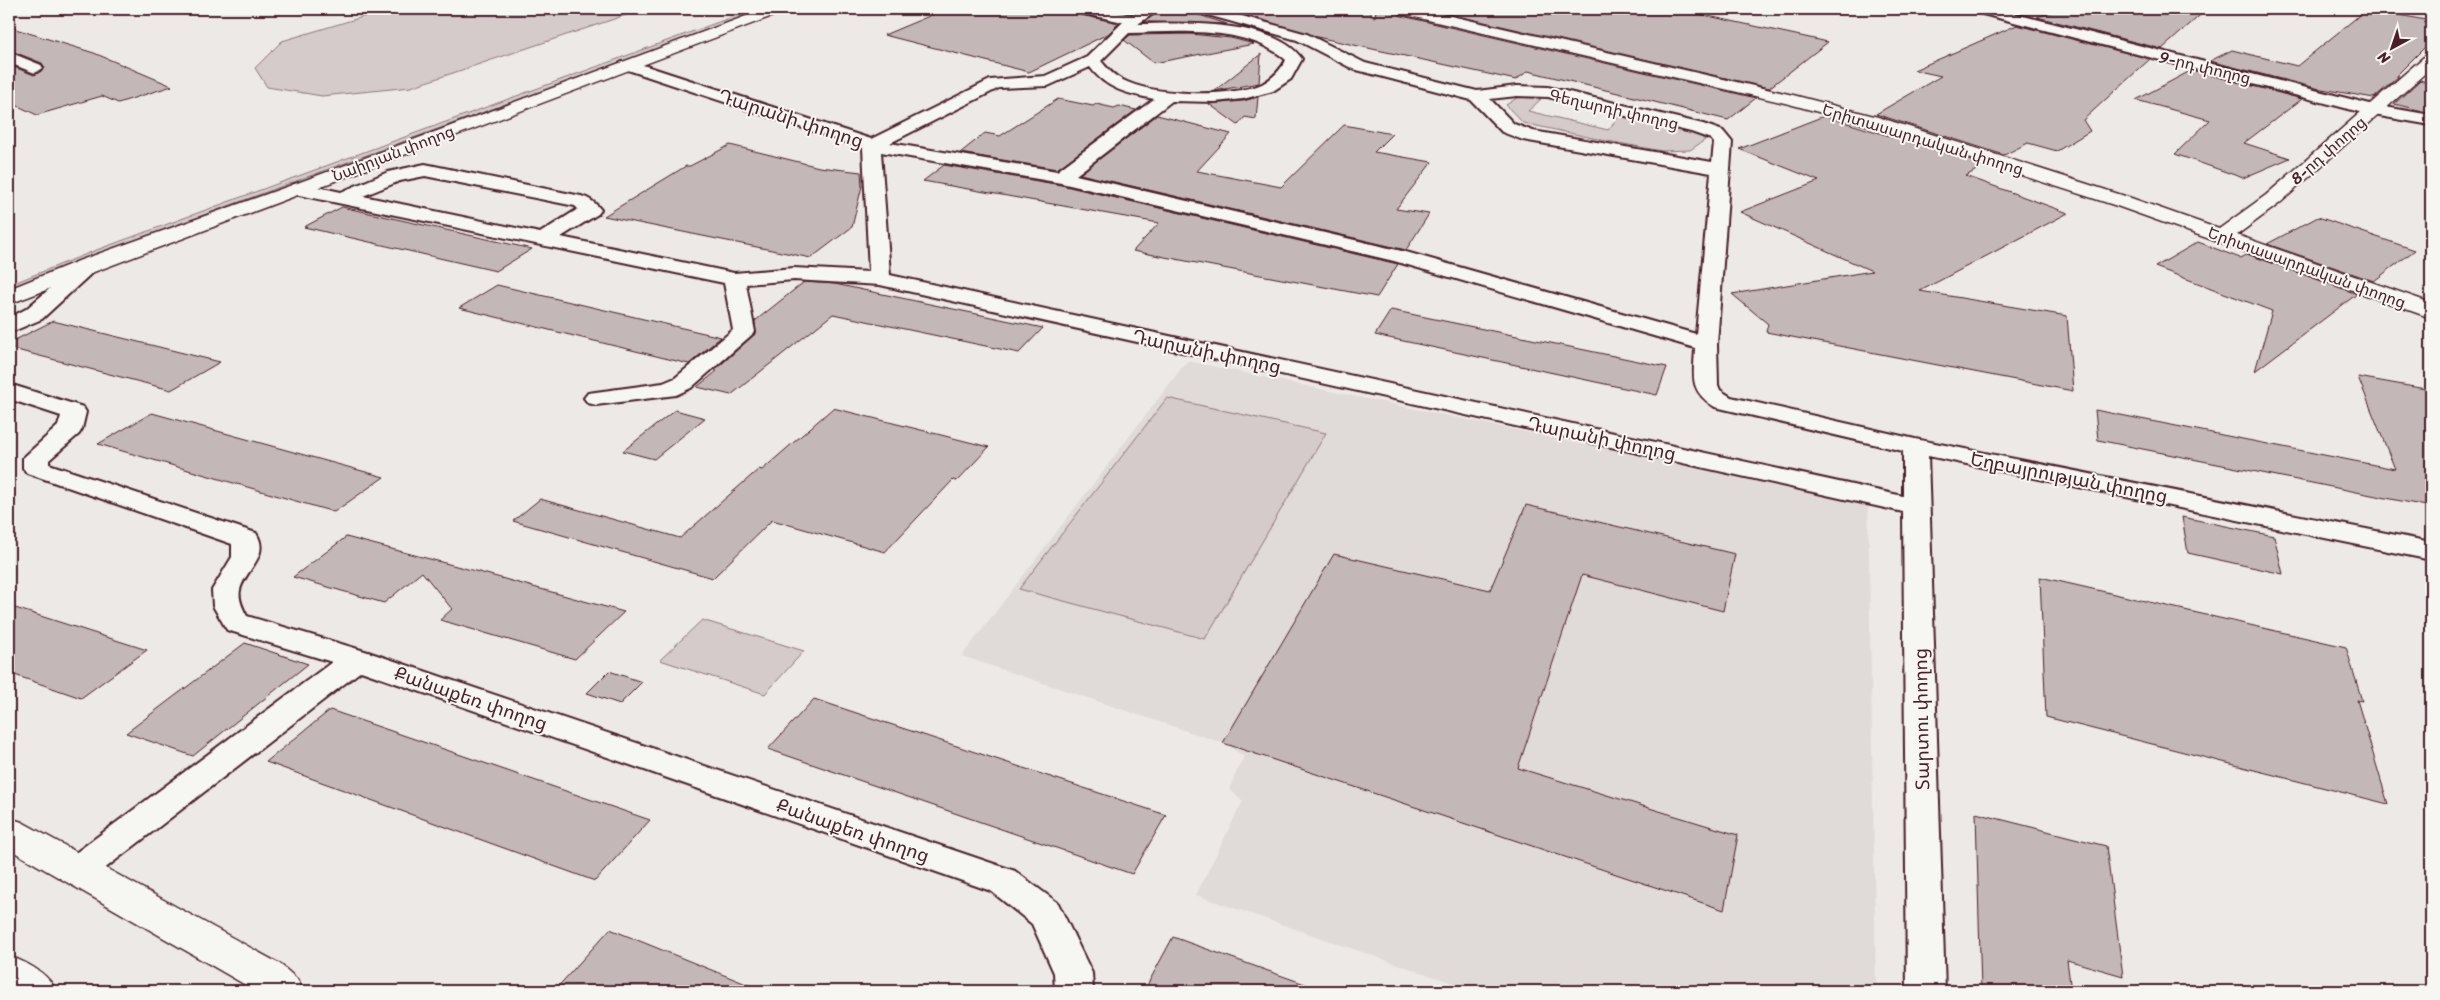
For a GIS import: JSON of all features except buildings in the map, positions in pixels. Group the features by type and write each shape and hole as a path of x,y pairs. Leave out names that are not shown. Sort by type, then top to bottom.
{"street":[{"name":"Նաիրյան փողոց","path":"363,146 739,9"},
{"name":"Նաիրյան փողոց","path":"9,297 89,265 299,189 778,9"},
{"path":"1081,9 1130,25 1217,30 1271,42 1288,51 1294,59 1292,69 1284,78 1251,92 1206,98 1140,92 1117,84 1102,74 1093,60"},
{"path":"872,145 996,83 1048,81 1093,60 1130,25 1153,9"},
{"name":"Գեղարդի փողոց","path":"1202,9 1302,37 1359,66 1477,96 1518,91 1548,92 1697,128 1717,135 1723,142 1706,344 1706,385 1710,394"},
{"name":"Երիտասարդական փողոց","path":"1402,9 1793,100 1872,121 2124,202 2431,311"},
{"name":"9-րդ փողոց","path":"1980,9 2374,110 2431,120"},
{"path":"9,57 35,68"},
{"name":"8-րդ փողոց","path":"2221,237 2273,199 2431,59"},
{"name":"Դարանի փողոց","path":"628,65 872,145 880,280 1916,507"},
{"path":"1061,177 1168,96"},
{"path":"1477,96 1508,128 1529,136 1720,169"},
{"path":"872,145 1061,177 1399,256 1706,344"},
{"path":"343,198 396,176 425,170 581,202 591,210 544,239"},
{"path":"299,189 734,279 794,274 880,280"},
{"path":"9,326 34,314 89,265"},
{"path":"596,398 668,390 683,383 744,332 734,279"},
{"name":"Քանաքեռ փողոց","path":"9,391 74,412 70,429 36,458 36,468 246,539 246,557 226,590 227,606 237,623 357,658 1003,881 1045,914 1073,973 1074,991"},
{"name":"Եղբայրության փողոց","path":"1710,394 1723,402 1915,446 2428,556"},
{"name":"Տարտու փողոց","path":"1915,446 1926,991"},
{"path":"78,870 357,658"},
{"path":"9,832 266,976 283,991"},
{"path":"9,973 36,991"}],"shaded area":[{"path":"389,9 644,9 411,87 322,96 267,87 255,68 282,41"},
{"path":"754,9 764,9 103,252 9,290 9,285 94,251"},
{"path":"1518,97 1541,99 1528,111 1608,130 1620,115 1694,132 1705,140 1690,150 1662,151 1523,123 1506,105"},
{"path":"1187,361 1868,504 1876,991 1476,991 1196,895 1243,801 1229,789 1244,756 1223,743 962,656"},
{"path":"1167,398 1326,433 1205,639 1019,589"},
{"path":"702,620 804,651 765,694 660,660"}]}
